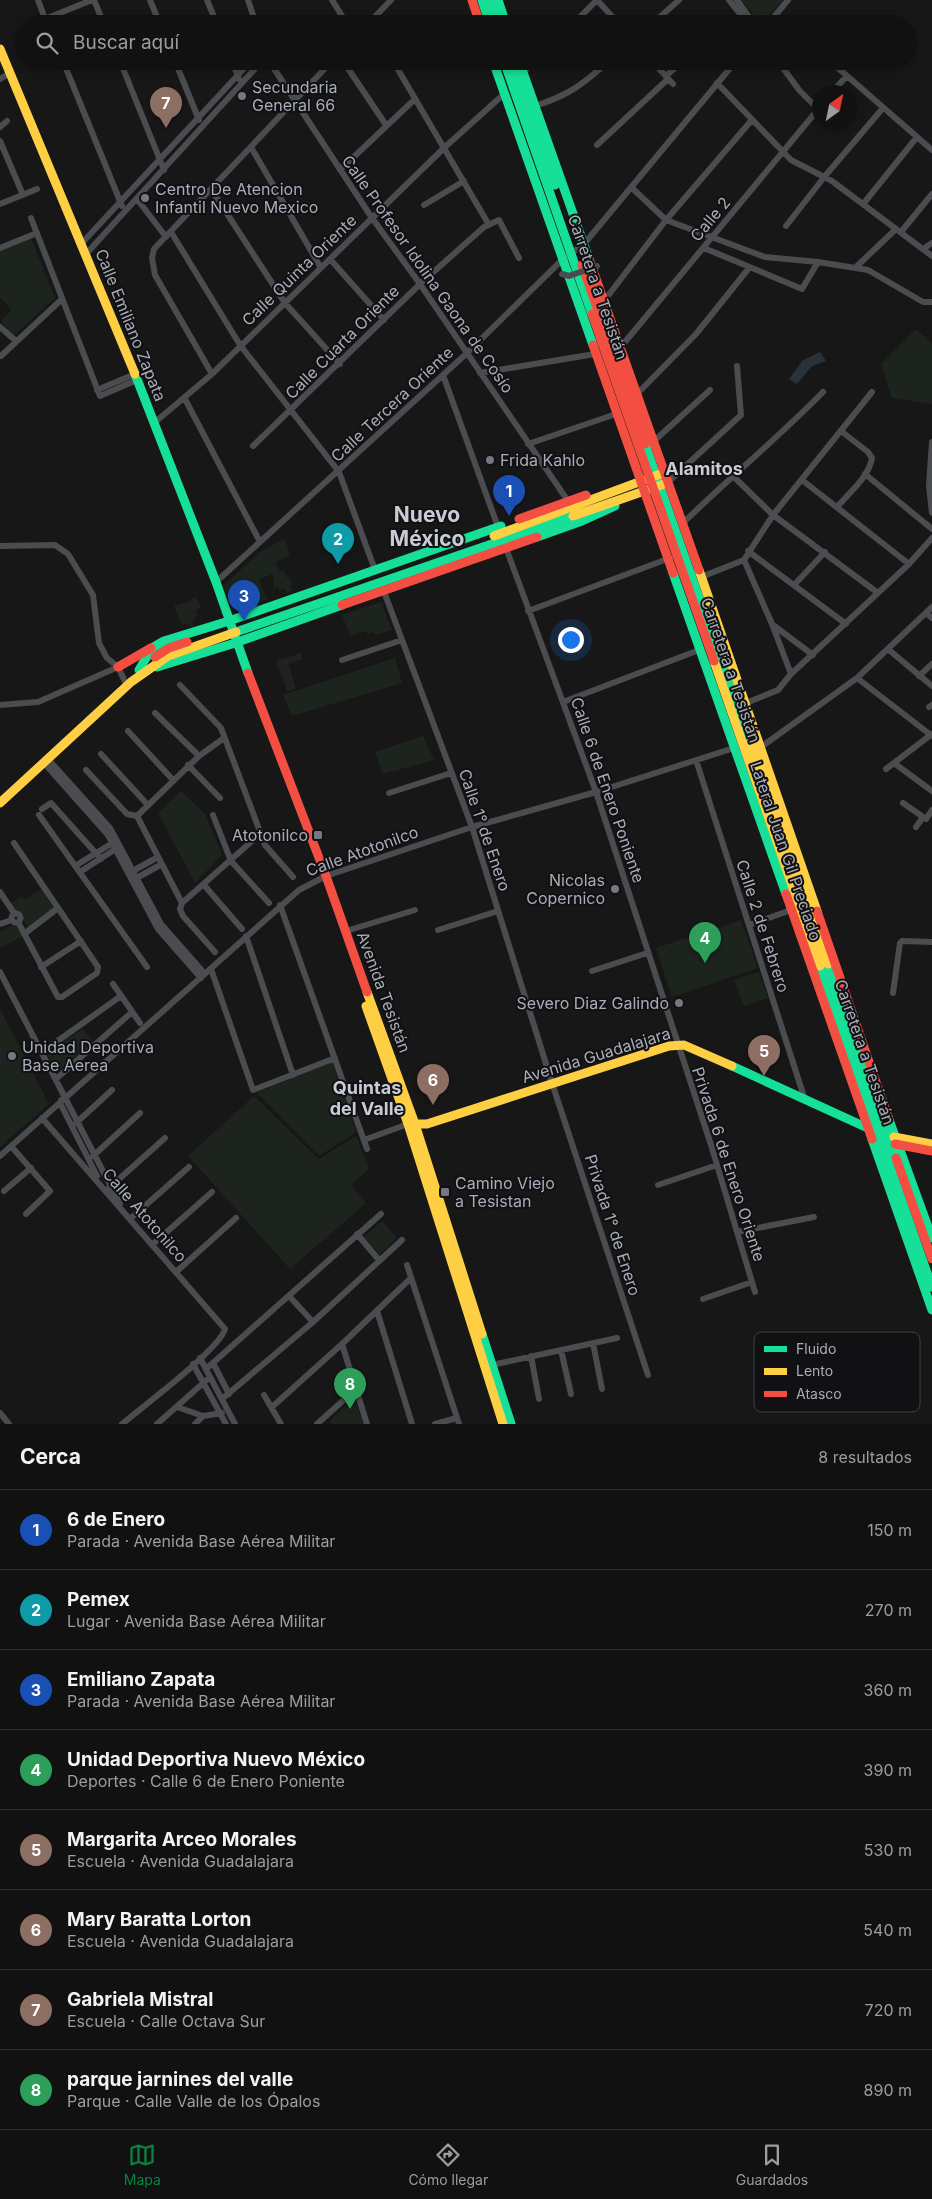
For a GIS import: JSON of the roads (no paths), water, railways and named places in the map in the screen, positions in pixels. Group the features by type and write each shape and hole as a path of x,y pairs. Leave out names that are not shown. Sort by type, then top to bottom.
{"main road":[{"path":"472,0 477,15"},
{"path":"482,0 487,15"},
{"path":"490,0 495,15"},
{"path":"498,0 503,15"},
{"name":"Calle Emiliano Zapata","path":"0,49 136,377 216,582 230,630"},
{"name":"Lateral Juan Gil Preciado","path":"496,70 616,414 635,483 656,487 682,524 746,703 867,1057 884,1137 932,1310"},
{"name":"Carretera a Tesistán","path":"507,70 577,249"},
{"name":"Carretera a Tesistán","path":"515,70 656,475 656,487 884,1137 932,1287"},
{"path":"230,630 534,521 656,475 653,442 604,301 577,249 535,106 522,70"},
{"path":"0,803 129,684 168,656 375,570 568,501 616,486 635,483"},
{"path":"118,667 164,641 230,630 656,487"},
{"name":"Lateral Juan Gil Preciado","path":"656,487 672,558 700,650 734,748 757,802 791,910 884,1137 932,1238"},
{"path":"138,670 169,648 383,590 582,521 631,496"},
{"name":"Carretera a Tesistán","path":"672,558 757,802 932,1259"},
{"name":"Avenida Tesistán","path":"230,630 324,877 412,1124 503,1424"},
{"path":"129,684 152,648"},
{"name":"Avenida Tesistán","path":"324,877 346,931 412,1124 511,1424"},
{"name":"Avenida Guadalajara","path":"412,1124 427,1124 677,1044 696,1050 884,1137 932,1151"},
{"name":"Avenida Guadalajara","path":"884,1137 932,1144"}],"street":[{"path":"38,0 44,15"},
{"path":"59,15 93,0 100,15"},
{"path":"150,0 156,15"},
{"path":"207,0 213,15"},
{"path":"248,0 253,15"},
{"path":"332,0 341,15"},
{"path":"377,15 391,0"},
{"path":"582,15 597,0 610,15"},
{"path":"662,15 680,0"},
{"path":"730,0 741,15"},
{"path":"736,0 747,15"},
{"path":"776,15 788,0"},
{"path":"67,70 125,213"},
{"path":"124,70 164,170"},
{"path":"179,70 202,128"},
{"path":"236,70 241,84"},
{"path":"82,243 121,204 243,70"},
{"path":"86,254 254,70"},
{"name":"Calle Profesor Idolina Gaona de Cosío","path":"275,70 372,218 420,284 568,501"},
{"path":"212,374 154,275 152,258 154,249 323,70"},
{"path":"349,70 386,124"},
{"path":"398,70 489,224"},
{"path":"523,73 526,70"},
{"path":"535,106 559,98 581,87 599,70"},
{"path":"660,70 669,80"},
{"path":"598,145 669,80 676,70"},
{"name":"Calle Tercera Oriente","path":"216,582 339,472 467,353 562,260 577,249 728,70"},
{"path":"785,70 799,90 812,102"},
{"path":"840,70 932,150"},
{"path":"0,78 10,73"},
{"path":"839,85 847,76"},
{"path":"717,83 782,153 791,160 824,176 864,203 932,256"},
{"name":"Calle Quinta Oriente","path":"154,423 185,399 212,374 445,147 504,94"},
{"path":"340,170 414,99"},
{"path":"786,226 824,176 883,108"},
{"name":"Calle 2","path":"620,348 812,117"},
{"path":"604,301 666,220 751,120"},
{"path":"0,127 7,121"},
{"path":"864,203 917,137"},
{"path":"0,141 23,195"},
{"path":"251,147 322,268"},
{"path":"424,205 464,181"},
{"path":"631,186 666,220 712,238 765,257 818,262 868,270 923,302 932,302"},
{"path":"0,204 37,189"},
{"path":"211,189 285,303 340,364"},
{"path":"856,267 898,231 932,194"},
{"path":"137,199 168,234 240,346 293,410 339,472 375,570"},
{"path":"31,218 99,393 136,377"},
{"name":"Calle Cuarta Oriente","path":"253,446 293,410 420,284 489,224 499,220 519,258"},
{"path":"0,248 37,233"},
{"path":"922,249 932,243"},
{"path":"704,248 802,289 818,262"},
{"path":"330,259 384,320"},
{"path":"562,274 569,276 597,266"},
{"path":"637,394 690,340 749,268"},
{"path":"1,356 62,299"},
{"path":"0,327 16,341"},
{"path":"480,372 595,354"},
{"path":"656,487 741,415 737,366"},
{"path":"444,374 498,527"},
{"path":"653,442 710,390"},
{"path":"682,524 732,475 794,422 823,392"},
{"path":"701,577 744,560 748,551 773,515 872,392"},
{"path":"185,399 260,542"},
{"path":"528,444 616,414"},
{"path":"837,507 871,466 872,458 868,452 841,431"},
{"path":"932,442 929,486 932,513"},
{"path":"865,474 932,529"},
{"path":"732,475 773,515 878,593"},
{"path":"802,480 909,564"},
{"path":"746,703 778,690 790,674 814,655 909,564 932,538"},
{"path":"0,546 55,545 68,554 93,595 99,643 107,658 118,667 129,684"},
{"name":"Calle 6 de Enero Poniente","path":"506,548 596,792 677,1044"},
{"path":"748,551 795,584 846,624"},
{"path":"795,584 825,552"},
{"path":"528,611 672,558"},
{"path":"744,560 772,624 790,674"},
{"name":"Calle 1° de Enero","path":"383,590 472,827 552,1083"},
{"path":"761,748 857,678 889,650 932,607"},
{"path":"926,613 932,618"},
{"path":"772,624 814,655"},
{"path":"342,660 402,640"},
{"path":"563,702 700,650"},
{"path":"889,650 932,686"},
{"path":"918,676 932,664"},
{"path":"0,705 38,702 118,667"},
{"path":"857,678 932,735 886,769"},
{"path":"180,685 221,728 265,845 293,877"},
{"path":"155,713 198,756"},
{"path":"128,731 173,780"},
{"path":"138,816 147,804 188,765 224,738"},
{"name":"Calle Atotonilco","path":"65,1096 299,890 324,877 472,827 596,792 734,748"},
{"path":"102,754 147,804"},
{"name":"Calle 2 de Febrero","path":"696,760 805,1100"},
{"path":"46,761 116,844 158,929 203,976"},
{"path":"894,763 932,791"},
{"path":"188,765 220,798"},
{"path":"86,770 127,814 138,816"},
{"path":"389,793 451,773"},
{"path":"99,856 51,803 41,812 78,869 147,967"},
{"path":"903,803 926,819 932,810"},
{"path":"213,815 231,861 269,903"},
{"path":"138,816 182,903"},
{"path":"916,827 923,817"},
{"path":"214,952 183,916 180,909 182,903 261,833"},
{"path":"0,892 55,994 62,997 98,973 98,967 14,843"},
{"path":"78,869 116,844"},
{"path":"130,872 158,857"},
{"path":"134,879 162,864"},
{"path":"204,885 242,928"},
{"path":"280,905 367,1149"},
{"path":"24,934 58,908"},
{"path":"346,931 415,910"},
{"path":"749,925 791,910"},
{"path":"438,930 498,911"},
{"path":"0,924 14,918"},
{"path":"246,936 293,1074"},
{"path":"892,993 902,940 932,942"},
{"path":"41,967 81,942"},
{"path":"592,971 647,953"},
{"path":"211,969 253,1090 334,1058"},
{"path":"0,972 124,1212"},
{"path":"113,984 140,1023"},
{"path":"42,1052 121,996"},
{"path":"56,1078 132,1012"},
{"name":"Privada 6 de Enero Oriente","path":"677,1044 717,1166 755,1292"},
{"name":"Privada 1° de Enero","path":"552,1083 648,1375"},
{"path":"72,1127 112,1090"},
{"path":"0,1156 60,1103 65,1096"},
{"path":"60,1103 104,1189 111,1186 165,1138"},
{"path":"88,1161 140,1113"},
{"name":"Calle Atotonilco","path":"42,1118 225,1331 200,1358"},
{"name":"Avenida Guadalajara","path":"364,1140 412,1124"},
{"path":"11,1146 50,1191 26,1214"},
{"path":"658,1184 717,1166"},
{"path":"4,1191 31,1168"},
{"path":"130,1219 189,1168"},
{"path":"152,1245 212,1192"},
{"path":"206,1369 381,1214"},
{"path":"737,1232 814,1216"},
{"path":"176,1272 236,1218"},
{"path":"357,1234 380,1260"},
{"path":"222,1399 313,1322 402,1240"},
{"path":"407,1265 458,1421 435,1424"},
{"path":"272,1407 411,1278"},
{"path":"703,1299 752,1282"},
{"path":"289,1296 313,1322"},
{"path":"377,1311 412,1424"},
{"path":"492,1364 617,1338"},
{"path":"593,1343 602,1389"},
{"path":"342,1344 367,1424"},
{"path":"561,1350 570,1394"},
{"path":"531,1356 539,1400"},
{"path":"122,1424 200,1358 235,1424"},
{"path":"213,1363 228,1394"},
{"path":"193,1364 226,1424"},
{"path":"156,1424 210,1377"},
{"path":"317,1424 356,1389"},
{"path":"264,1395 281,1424"},
{"path":"177,1407 203,1416 220,1413 230,1414"},
{"path":"0,1413 9,1424"},
{"path":"195,1424 203,1416"},
{"path":"326,1416 330,1424"}],"place":[{"name":"Secundaria General 66","path":"242,96"},
{"name":"Gabriela Mistral","path":"166,128"},
{"name":"Centro De Atencion Infantil Nuevo Mexico","path":"145,198"},
{"name":"Frida Kahlo","path":"490,460"},
{"name":"6 de Enero","path":"509,516"},
{"name":"Pemex","path":"338,564"},
{"name":"Emiliano Zapata","path":"244,621"},
{"name":"Atotonilco","path":"318,835"},
{"name":"Nicolas Copernico","path":"615,889"},
{"name":"Unidad Deportiva Nuevo México","path":"705,963"},
{"name":"Severo Diaz Galindo","path":"679,1003"},
{"name":"Unidad Deportiva Base Aerea","path":"12,1056"},
{"name":"Margarita Arceo Morales","path":"764,1076"},
{"name":"Mary Baratta Lorton","path":"433,1105"},
{"name":"Camino Viejo a Tesistan","path":"445,1192"},
{"name":"parque jarnines del valle","path":"350,1409"}],"district":[{"name":"Alamitos","path":"704,469"},
{"name":"Nuevo México","path":"427,527"},
{"name":"Quintas del Valle","path":"367,1098"}]}
